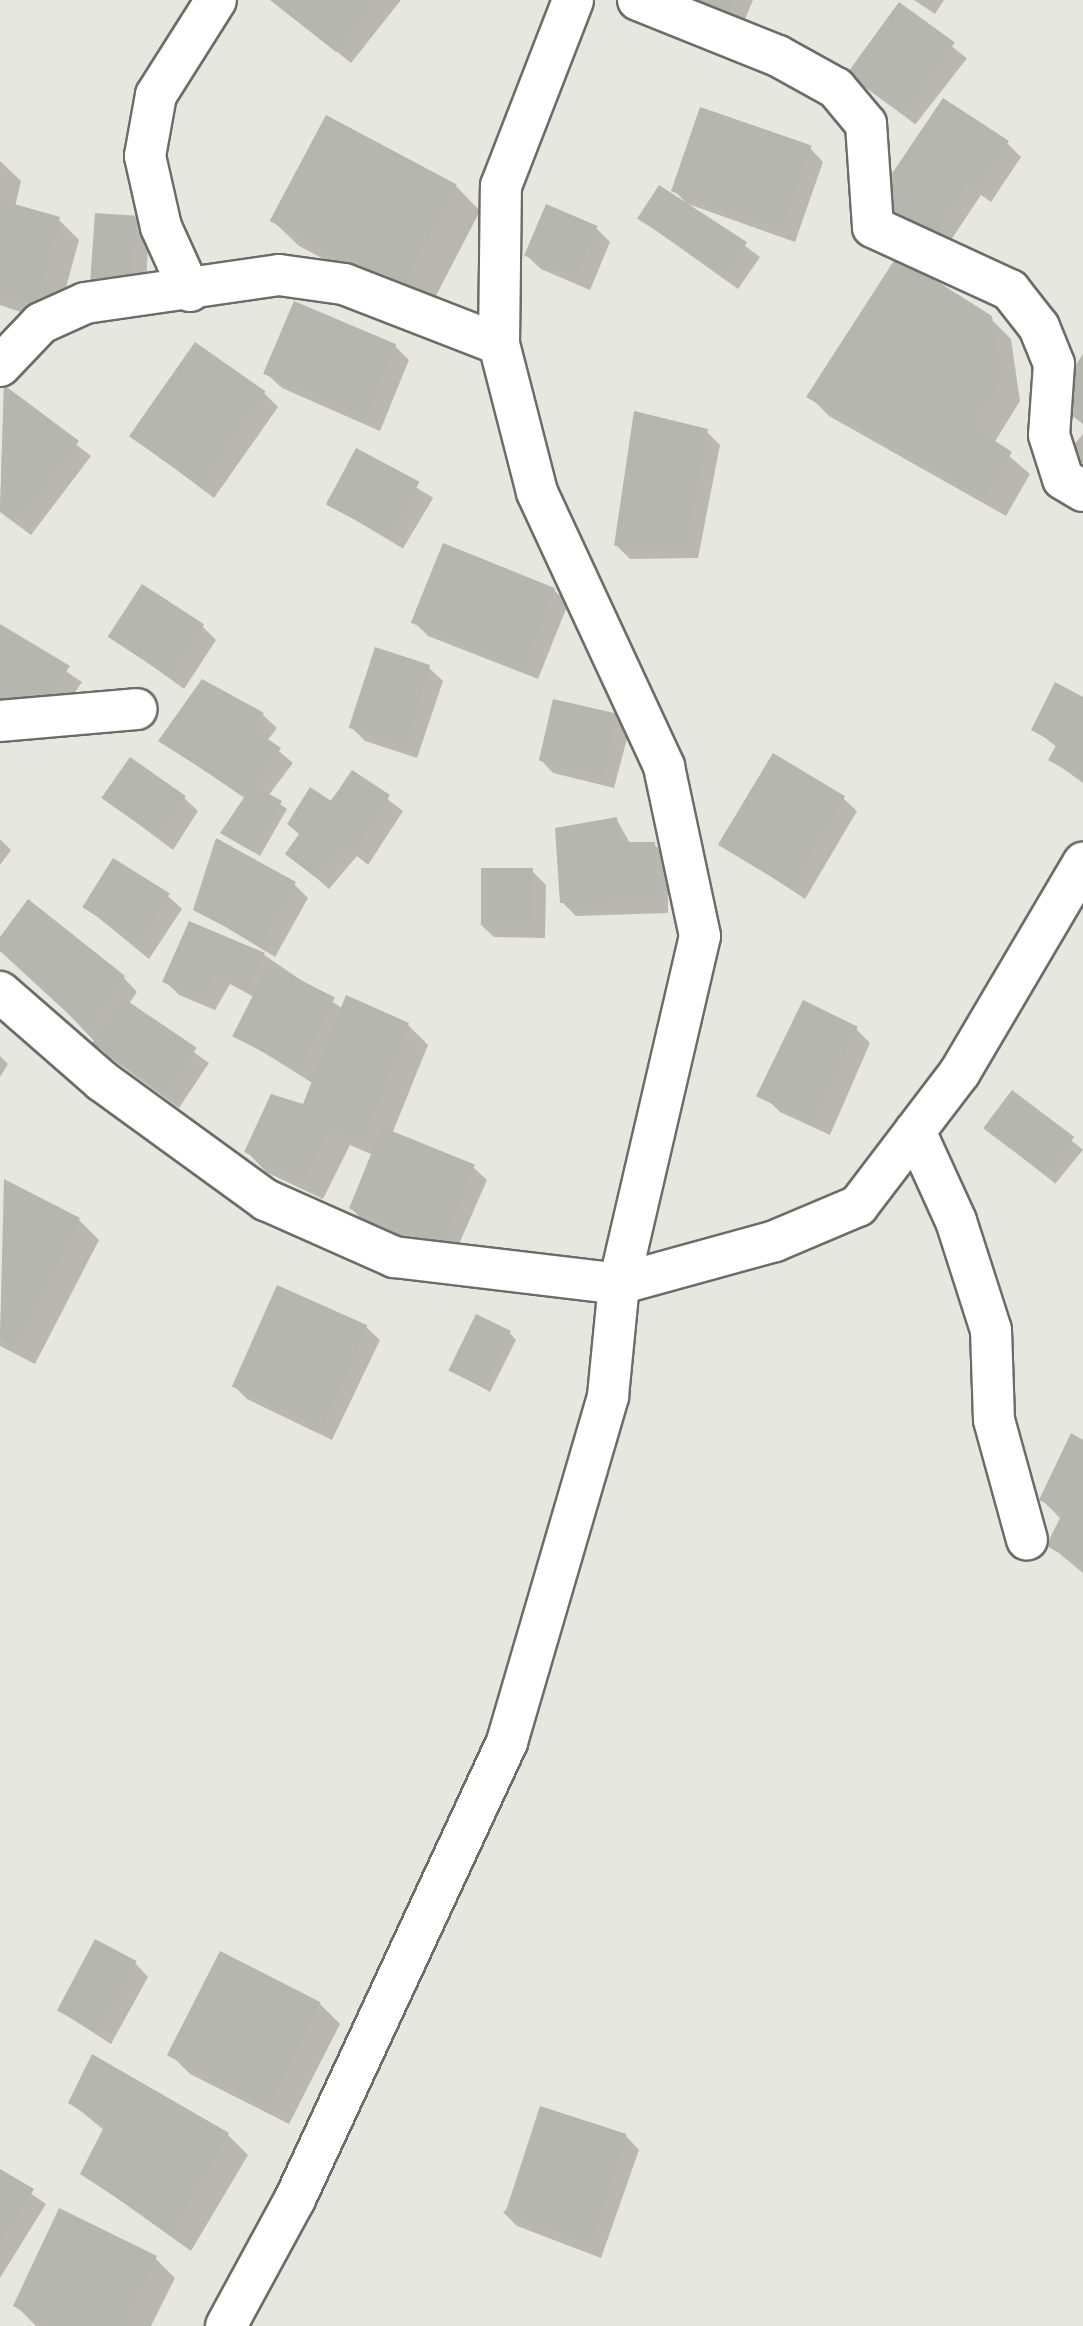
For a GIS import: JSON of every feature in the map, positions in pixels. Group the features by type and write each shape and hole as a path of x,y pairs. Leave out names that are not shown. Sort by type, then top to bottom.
{"street":[{"path":"190,290 161,227 145,156 156,94 216,0"},
{"path":"226,2326 294,2199 506,1742 608,1396 619,1284 700,936 664,766 537,492 499,344 501,186 573,0"},
{"path":"638,0 778,56 836,88 866,124 873,226 1010,290 1039,327 1054,364 1050,435 1063,479 1083,491"},
{"path":"0,366 41,322 85,303 190,290 226,279 279,275 344,284 499,344"},
{"path":"0,720 136,710"},
{"path":"0,992 102,1081 266,1200 394,1257 619,1284 775,1241 858,1206 960,1072 1083,863"},
{"path":"915,1131 956,1221 990,1330 994,1420 1027,1540"}],"building":[{"path":"270,0 376,0 336,52"},
{"path":"682,0 734,0 725,21"},
{"path":"899,2 955,43 903,115 847,74"},
{"path":"943,98 1009,141 977,190 967,183 924,247 868,209"},
{"path":"700,107 812,145 783,230 671,191"},
{"path":"326,115 457,184 400,290 270,221"},
{"path":"659,185 747,242 725,276 637,219"},
{"path":"0,200 60,217 36,305 0,294"},
{"path":"546,204 598,226 576,277 524,256"},
{"path":"95,213 136,216 131,287 90,284"},
{"path":"897,256 992,316 1001,380 972,426 1012,452 985,498 806,397"},
{"path":"294,301 396,344 365,417 263,374"},
{"path":"195,342 265,391 199,486 129,436"},
{"path":"1083,354 1083,424 1052,401"},
{"path":"4,385 79,441 16,523 0,511"},
{"path":"634,411 708,429 685,545 614,546"},
{"path":"356,448 420,482 390,538 326,505"},
{"path":"443,543 555,588 523,668 411,623"},
{"path":"142,584 204,624 170,677 108,637"},
{"path":"0,624 70,666 38,713 0,706"},
{"path":"375,647 430,665 404,746 349,728"},
{"path":"202,679 264,713 253,729 281,748 253,785 282,801 253,852 220,833 245,796 158,741"},
{"path":"1055,682 1083,697 1083,779 1048,760 1057,744 1031,730"},
{"path":"553,699 617,714 603,775 539,760"},
{"path":"773,753 845,796 790,888 718,845"},
{"path":"130,757 186,796 157,837 101,798"},
{"path":"352,770 390,795 353,853 342,844 315,877 285,854 299,834 287,824 310,787 331,801"},
{"path":"617,817 619,842 655,842 656,900 560,903 555,828"},
{"path":"216,838 296,882 261,945 193,910"},
{"path":"113,858 170,894 139,943 82,907"},
{"path":"481,868 533,868 533,924 481,924"},
{"path":"28,899 125,976 88,1032 0,951 0,937"},
{"path":"189,921 265,953 248,989 216,972 201,998 162,982"},
{"path":"269,964 335,998 298,1070 232,1036"},
{"path":"346,995 409,1023 363,1140 330,1127 303,1181 244,1152 271,1094 303,1104"},
{"path":"123,998 197,1048 166,1093 92,1044"},
{"path":"803,1000 858,1027 811,1123 756,1096"},
{"path":"1012,1090 1074,1137 1045,1175 983,1128"},
{"path":"382,1127 475,1164 442,1246 349,1209"},
{"path":"4,1179 80,1218 15,1346 0,1339"},
{"path":"277,1285 367,1325 322,1427 232,1386"},
{"path":"476,1314 511,1331 483,1388 448,1371"},
{"path":"1071,1433 1083,1440 1083,1565 1046,1546 1063,1512 1039,1500"},
{"path":"95,1939 136,1961 98,2033 57,2011"},
{"path":"220,1951 321,2002 268,2107 167,2055"},
{"path":"92,2054 229,2133 171,2233 80,2174 105,2125 68,2103"},
{"path":"540,2106 627,2134 591,2243 505,2214"},
{"path":"0,2169 34,2189 0,2243"},
{"path":"59,2208 157,2256 121,2326 50,2326 13,2306"}]}
